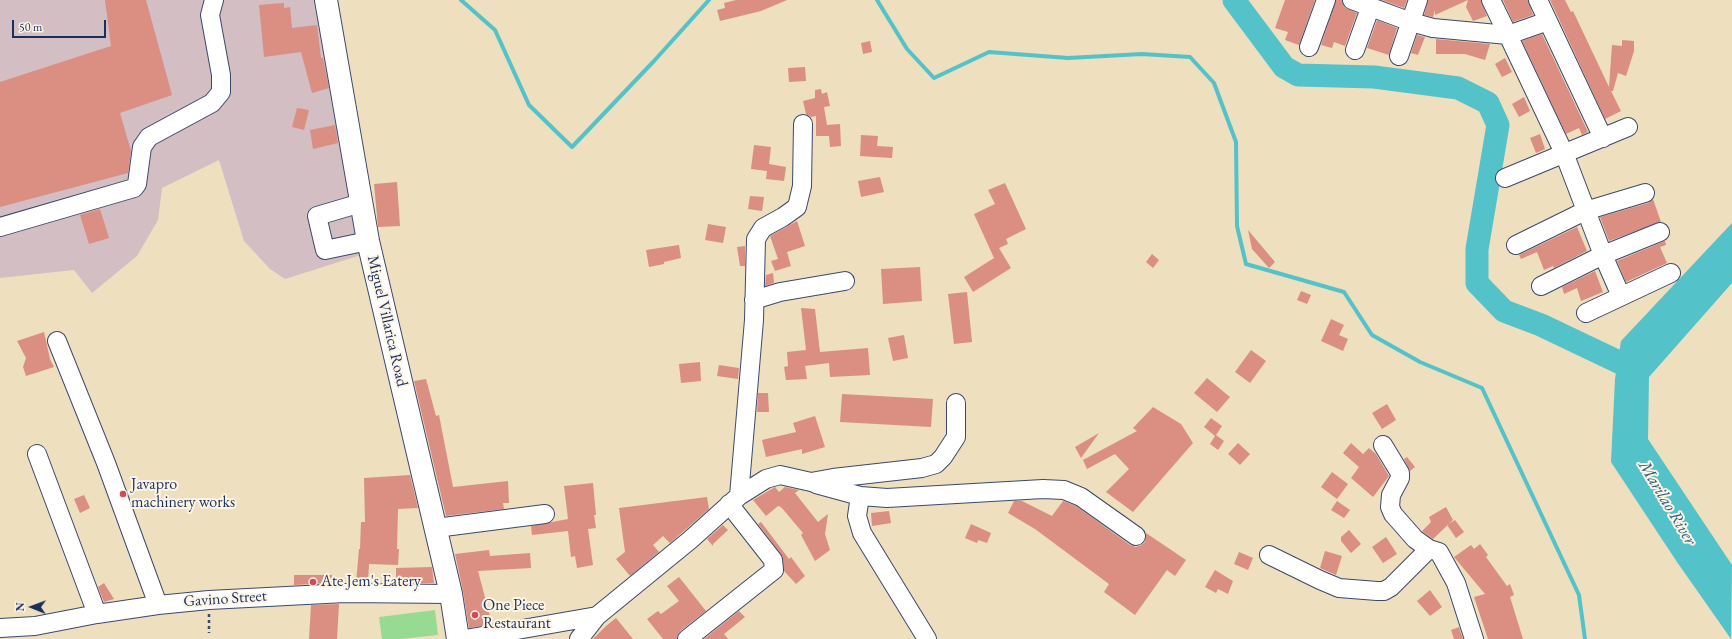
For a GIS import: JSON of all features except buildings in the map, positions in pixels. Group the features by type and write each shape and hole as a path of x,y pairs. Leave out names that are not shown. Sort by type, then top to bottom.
{"main road":[{"name":"Miguel Villarica Road","path":"326,0 368,241 451,594 458,639"}],"street":[{"path":"0,227 134,188 137,184 142,147 149,137 212,103 221,92 221,74 210,15 214,0"},
{"path":"1309,48 1326,0"},
{"path":"1352,0 1370,8 1433,28 1508,35 1548,21"},
{"path":"1399,56 1418,0"},
{"path":"1491,0 1564,153 1585,211 1621,296"},
{"path":"1538,0 1604,138"},
{"path":"1355,50 1370,8"},
{"path":"687,639 774,570 774,560 734,500 754,300 756,239 763,228 797,207 802,186 803,124"},
{"path":"1505,178 1628,127"},
{"path":"1516,245 1585,211 1645,193"},
{"path":"361,203 317,216 325,250 368,241"},
{"path":"1541,286 1603,255 1660,232"},
{"path":"1586,313 1671,273"},
{"path":"754,300 780,292 846,281"},
{"path":"58,341 106,463 158,605"},
{"path":"810,482 922,468 936,464 943,457 956,437 956,403"},
{"path":"1383,445 1400,473 1400,478 1391,494 1390,506 1393,514 1415,539 1429,549 1439,552 1456,582 1474,639"},
{"path":"37,454 97,614"},
{"path":"579,639 597,616 690,540 734,500 754,486 774,476 789,476 860,496 887,498 1043,489 1064,490 1081,497 1136,536"},
{"path":"860,496 857,516 862,533 927,639"},
{"path":"436,528 545,514"},
{"path":"1269,555 1339,588 1384,591 1429,549"},
{"name":"Gavino Street","path":"0,628 35,626 97,614 158,605 209,600 345,593 451,594"},
{"path":"465,639 597,616"}],"shaded area":[{"path":"0,0 317,0 361,255 285,279 270,269 244,241 219,160 162,188 158,220 137,256 92,293 74,270 0,278"}],"green space":[{"path":"435,610 438,635 401,639 382,639 379,617"}],"water":[{"name":"Marilao River","path":"1732,223 1732,283 1649,377 1648,439 1732,565 1731,639 1677,562 1611,462 1615,379 1621,341"}],"waterway":[{"path":"461,0 495,30 529,105 572,147 654,61 709,0"},
{"path":"877,0 907,49 934,78 989,52 1068,58 1142,54 1190,57 1214,83 1236,142 1237,226 1246,264 1344,292 1372,335 1420,362 1482,388 1579,595 1585,639"},
{"path":"1234,0 1284,67 1298,75 1374,77 1458,88 1488,103 1498,125 1477,249 1477,283 1504,311 1541,325 1627,366 1631,386"}],"place":[{"name":"Javapro machinery works","path":"123,494"},
{"name":"Ate Jem's Eatery","path":"313,582"},
{"name":"One Piece Restaurant","path":"475,615"}]}
